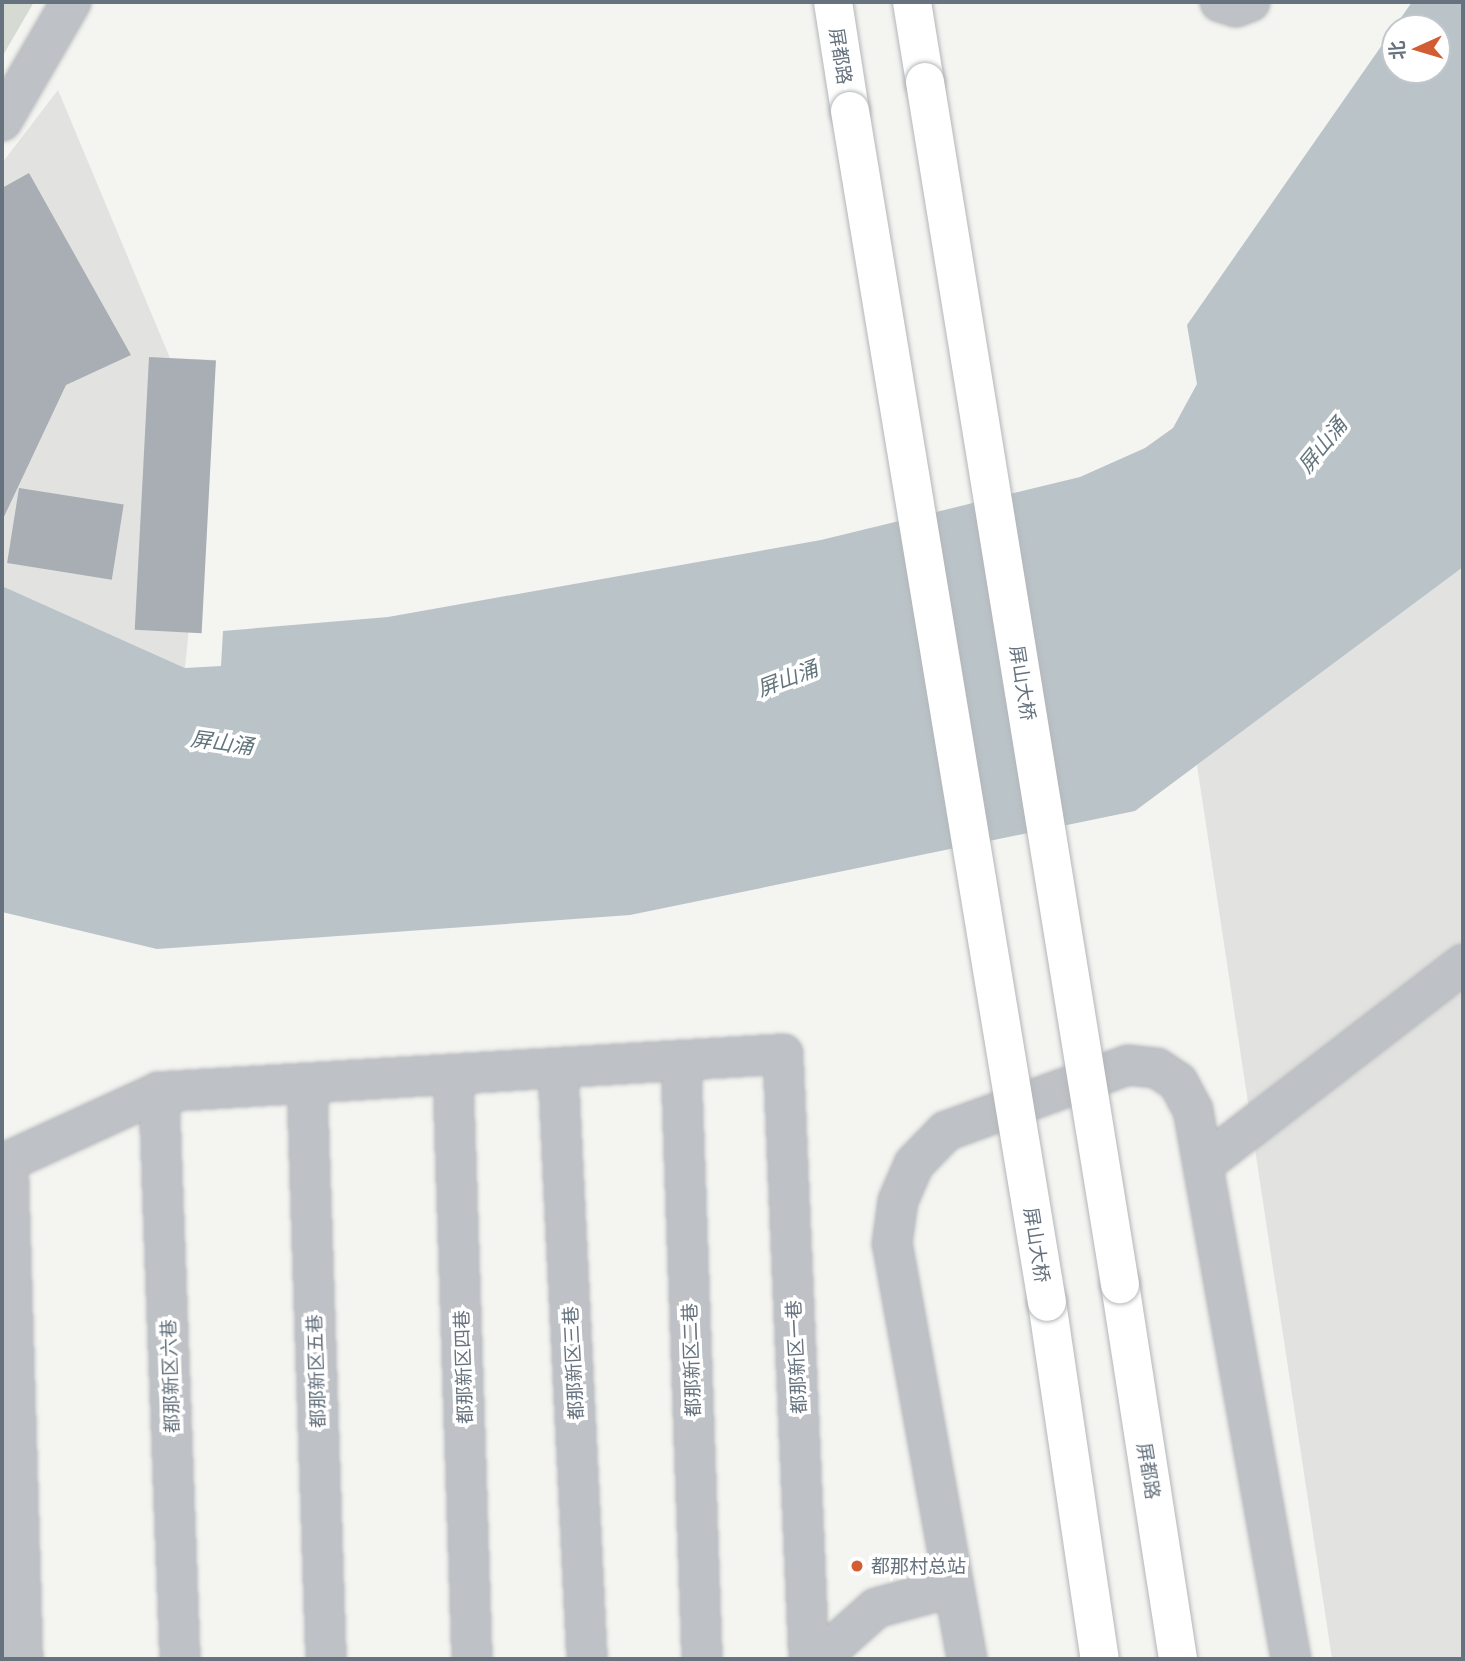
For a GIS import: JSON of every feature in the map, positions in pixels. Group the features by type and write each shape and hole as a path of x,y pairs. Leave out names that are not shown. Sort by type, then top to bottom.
{"highway":[{"name":"屏都路","path":"833,2 850,111"},
{"name":"屏山大桥","path":"912,2 1120,1284"},
{"name":"屏山大桥","path":"850,111 1047,1302 1100,1659"},
{"name":"屏都路","path":"1120,1284 1178,1659"}],"street":[{"path":"2,121 71,2"},
{"path":"1220,2 1236,7 1250,2"},
{"path":"1205,1163 1463,964"},
{"name":"都那新区一巷","path":"681,1060 783,1054 809,1659"},
{"path":"23,1659 5,1163 159,1092 681,1060"},
{"name":"都那新区二巷","path":"681,1060 702,1659"},
{"path":"967,1659 892,1244 898,1200 914,1164 946,1132 1128,1065 1157,1068 1178,1082 1193,1110 1205,1163 1292,1659"},
{"name":"都那新区三巷","path":"558,1068 587,1659"},
{"name":"都那新区四巷","path":"453,1074 472,1659"},
{"name":"都那新区五巷","path":"307,1083 326,1659"},
{"name":"都那新区六巷","path":"159,1092 180,1659"},
{"path":"819,1659 858,1621 876,1608 953,1587"},
{"path":"858,1621 863,1659"}],"shaded area":[{"path":"2,2 34,2 2,57"},
{"path":"58,90 170,358 216,360 185,668 2,586 2,163"},
{"path":"1463,561 1463,1659 1332,1659 1197,765"}],"water":[{"name":"屏山涌","path":"1412,2 1463,2 1463,567 1135,811 630,915 157,949 2,912 2,586 185,668 221,666 223,631 388,617 821,540 1080,477 1145,448 1173,428 1197,384 1187,325 1381,47 1381,84 1451,84 1451,14 1404,14"}],"building":[{"path":"29,173 131,355 66,385 2,521 2,188"},
{"path":"149,357 216,361 202,633 135,630"},
{"path":"19,488 124,505 112,580 7,563"}],"place":[{"name":"都那村总站","path":"857,1566"}]}
